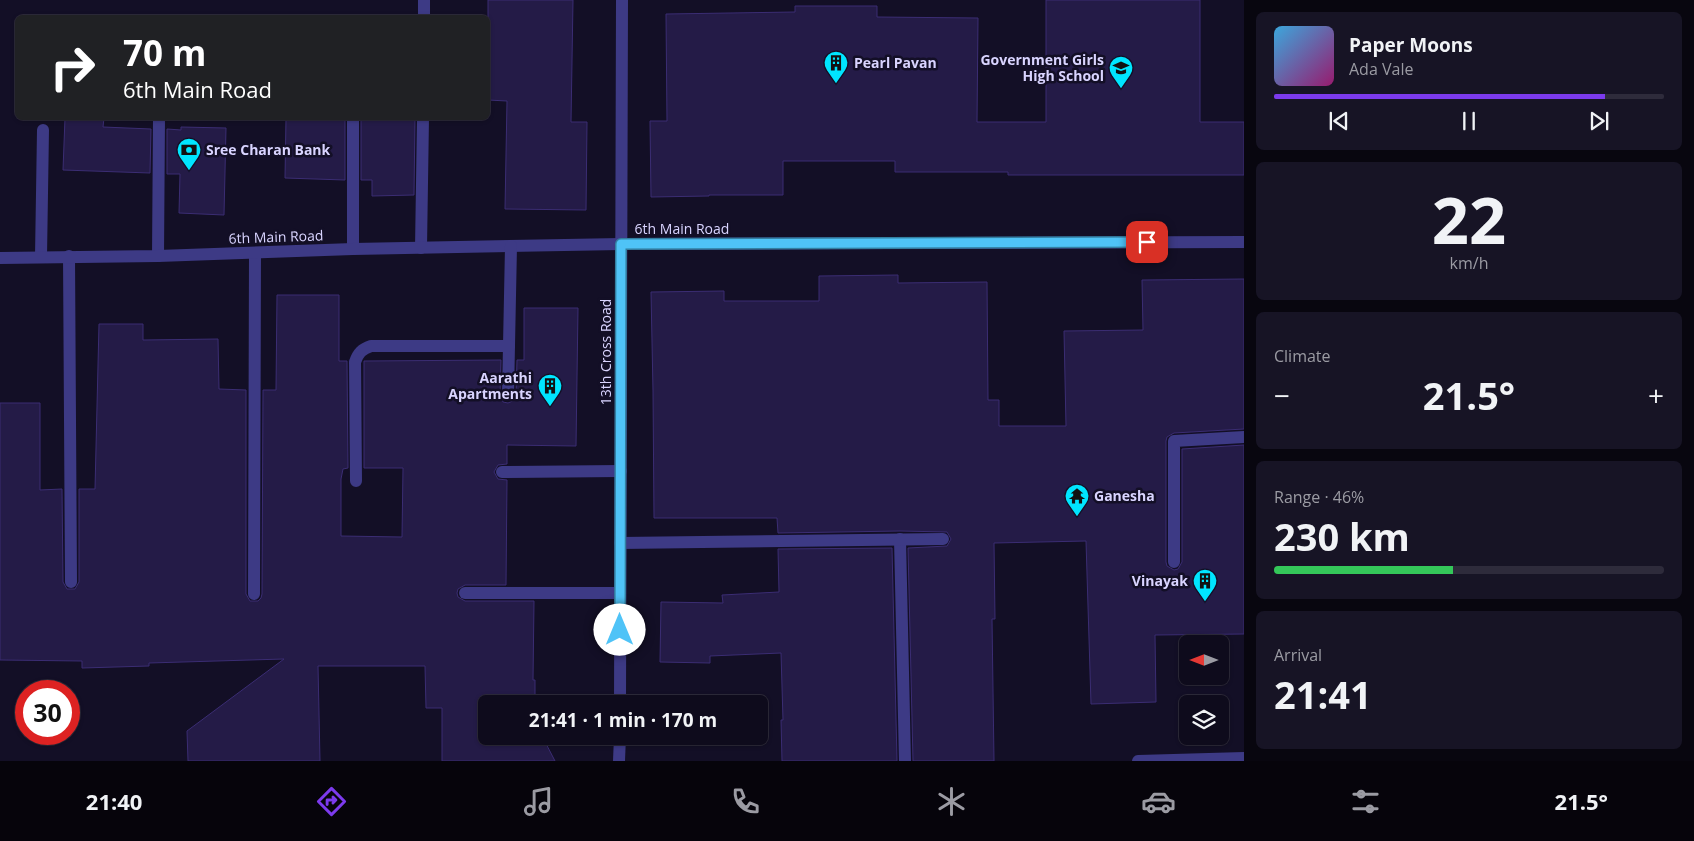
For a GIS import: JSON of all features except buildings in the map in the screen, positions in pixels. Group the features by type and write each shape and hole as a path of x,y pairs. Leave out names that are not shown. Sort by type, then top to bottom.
{"street":[{"path":"424,0 424,15"},
{"name":"13th Cross Road","path":"620,695 622,0"},
{"path":"158,256 159,120"},
{"path":"353,120 353,249"},
{"path":"421,248 423,120"},
{"path":"41,257 43,130"},
{"name":"6th Main Road","path":"0,258 158,256 353,249 621,244 1244,242"},
{"path":"508,394 511,246"},
{"path":"254,594 255,253"},
{"path":"69,256 71,582"},
{"path":"356,481 355,362 358,355 364,349 371,346 510,346"},
{"path":"1174,562 1174,441 1244,437"},
{"path":"502,472 621,471"},
{"path":"900,539 905,761"},
{"path":"620,543 943,539"},
{"path":"465,593 620,593"},
{"path":"620,745 620,761"},
{"path":"1138,761 1244,758"}],"place":[{"name":"Pearl Pavan","path":"836,84"},
{"name":"Government Girls High School","path":"1121,89"},
{"name":"Sree Charan Bank","path":"189,171"},
{"name":"Aarathi Apartments","path":"550,407"},
{"name":"Ganesha","path":"1077,517"},
{"name":"Vinayak","path":"1205,602"}],"route":[{"path":"620,630 621,244 1147,242"}]}
